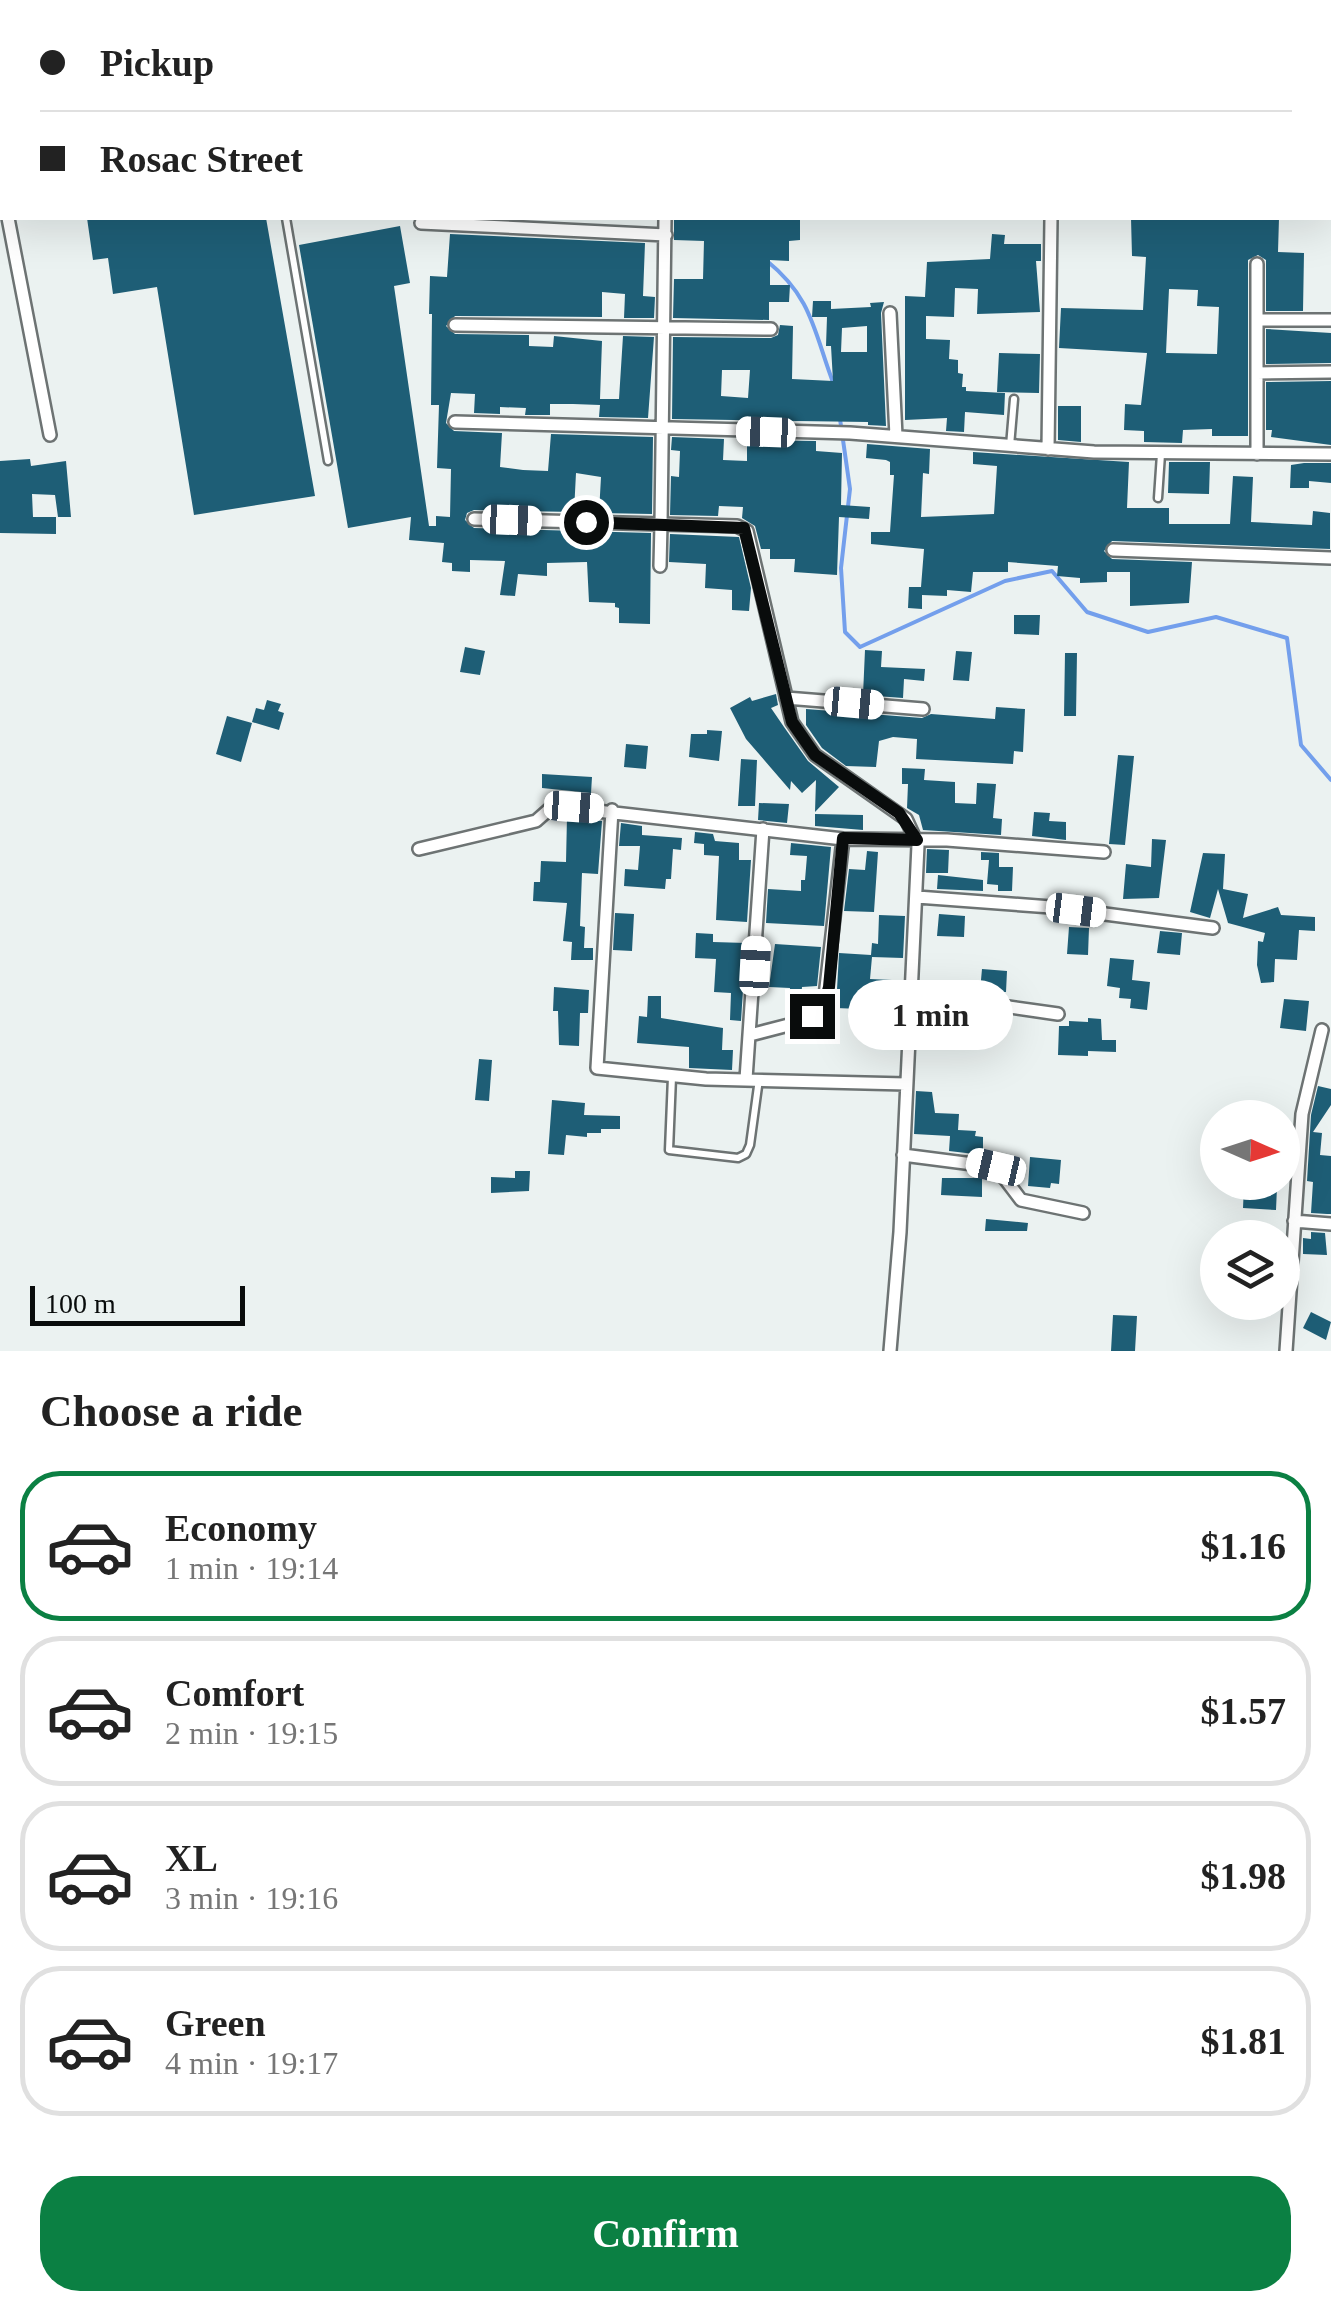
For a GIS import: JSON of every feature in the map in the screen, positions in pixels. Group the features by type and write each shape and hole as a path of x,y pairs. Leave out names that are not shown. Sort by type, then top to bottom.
{"street":[{"path":"8,220 50,435"},
{"path":"660,566 665,220"},
{"path":"1048,449 1051,220"},
{"path":"421,224 666,235"},
{"path":"1257,264 1257,454"},
{"path":"890,314 896,436"},
{"path":"1257,320 1331,320"},
{"path":"456,325 770,329"},
{"path":"1257,374 1331,372"},
{"path":"454,422 896,436 1010,448 1331,454"},
{"path":"474,519 741,526 753,552 792,722 815,755 899,813 917,840 912,993 890,1351"},
{"path":"1113,550 1331,558"},
{"path":"786,698 923,709"},
{"path":"419,848 536,821 553,806 843,838 1104,852"},
{"path":"612,810 595,1065 607,1071 672,1076 906,1084"},
{"path":"753,1079 750,1036 763,828"},
{"path":"750,1036 804,1021 824,1005 843,838"},
{"path":"917,897 1051,906 1213,928"},
{"path":"912,993 1058,1014"},
{"path":"1294,1220 1302,1114 1322,1030"},
{"path":"903,1155 996,1167 1022,1200 1083,1214"},
{"path":"1300,1221 1331,1224"},
{"path":"1286,1351 1288,1320"}],"lane":[{"path":"286,220 328,461"},
{"path":"1010,448 1014,399"},
{"path":"1158,498 1161,453"},
{"path":"753,552 767,552"},
{"path":"672,1076 669,1150 738,1158 749,1150 753,1079"}],"building":[{"path":"87,220 266,220 315,496 194,515 157,287 113,294 108,258 93,260"},
{"path":"674,220 800,220 800,240 789,241 789,261 770,260 770,285 790,285 789,302 769,302 769,320 673,318 674,279 703,279 704,241 674,240"},
{"path":"1131,220 1279,220 1278,252 1304,253 1303,311 1266,311 1266,260 1258,255 1248,260 1248,436 1212,436 1212,429 1183,430 1182,443 1144,442 1144,431 1124,430 1125,404 1141,405 1147,353 1059,348 1061,308 1143,310 1146,257 1132,256","holes":["1169,289 1198,290 1197,306 1219,307 1217,354 1166,353"]},
{"path":"400,226 410,283 394,286 429,526 436,526 436,516 450,517 451,469 437,468 439,405 431,405 429,314 430,276 447,277 450,234 645,243 643,296 655,297 654,318 624,318 625,294 602,292 602,317 455,316 446,326 455,334 529,335 529,346 553,347 554,336 602,341 600,399 619,399 623,336 654,337 648,418 599,417 600,405 573,404 550,404 550,415 525,415 526,408 500,407 500,414 474,413 475,394 451,393 446,423 454,431 502,433 500,467 523,470 548,471 551,434 653,437 652,514 599,513 601,477 576,473 574,512 474,510 467,513 465,520 474,528 651,533 650,624 619,623 615,603 589,602 587,562 547,563 547,576 518,574 515,596 500,595 505,561 470,560 470,572 452,571 452,563 442,562 444,543 409,540 411,517 348,528 299,245"},
{"path":"992,234 1005,235 1004,244 1041,244 1041,261 1036,261 1040,312 977,314 978,289 955,288 954,317 926,316 926,339 950,340 949,359 958,360 958,373 963,374 962,387 966,391 1005,393 1004,415 965,412 964,432 946,431 947,418 905,420 905,296 925,297 927,262 990,259"},
{"path":"813,301 831,301 831,309 871,307 870,303 884,302 881,313 886,426 868,422 672,419 673,337 771,338 778,335 780,325 793,326 792,379 833,381 831,346 826,346 827,317 812,317","holes":["867,326 867,352 841,352 842,328","722,370 750,370 748,398 721,396"]},
{"path":"1266,329 1331,333 1331,363 1266,364"},
{"path":"999,353 1040,354 1039,393 997,392"},
{"path":"1331,381 1331,445 1271,437 1272,430 1266,430 1266,382"},
{"path":"1058,406 1081,406 1081,442 1058,440"},
{"path":"672,437 724,439 723,460 747,461 747,440 816,441 816,451 842,453 841,505 870,507 869,519 839,517 837,575 794,572 795,559 770,559 770,549 761,549 755,526 742,518 743,507 719,506 718,516 670,515 671,476 679,477 680,451 671,450"},
{"path":"867,444 930,449 929,474 923,473 921,517 994,514 997,466 973,464 973,452 1129,462 1127,508 1169,508 1169,524 1230,524 1233,476 1253,477 1251,522 1312,525 1313,511 1330,513 1330,549 1112,541 1104,551 1112,559 1192,562 1189,603 1130,606 1130,572 1107,572 1107,582 1080,583 1080,578 1057,576 1058,566 1008,562 1008,572 973,572 971,592 947,590 947,596 922,595 922,609 908,608 909,587 921,587 924,549 871,544 871,532 890,532 894,475 890,475 890,462 866,458"},
{"path":"30,459 31,466 66,461 71,517 58,517 55,495 32,494 33,517 56,517 56,534 0,533 0,461"},
{"path":"1169,462 1210,462 1209,494 1168,493"},
{"path":"1331,463 1331,483 1309,481 1309,488 1290,488 1291,465"},
{"path":"670,534 739,537 751,588 749,611 732,610 732,590 705,588 706,564 669,562"},
{"path":"1014,615 1040,615 1039,635 1014,634"},
{"path":"465,647 485,651 480,675 460,672"},
{"path":"865,650 882,651 881,667 925,669 924,681 904,679 903,698 863,695"},
{"path":"956,651 972,652 969,681 953,680"},
{"path":"1065,653 1077,653 1076,716 1064,716"},
{"path":"776,694 778,705 771,708 808,761 839,787 815,812 816,780 802,793 791,781 790,790 746,739 730,708 750,697 752,701"},
{"path":"267,700 281,704 278,711 284,713 279,730 252,722 256,708 264,710"},
{"path":"996,707 1025,709 1023,752 1014,751 1013,764 916,759 917,739 893,737 879,741 876,767 846,766 822,748 806,725 806,709 995,719"},
{"path":"227,716 252,723 241,762 216,754"},
{"path":"707,730 722,731 719,761 689,757 691,734 707,734"},
{"path":"626,744 648,746 646,769 624,767"},
{"path":"1118,755 1134,756 1125,845 1109,844"},
{"path":"741,759 757,760 755,806 738,806"},
{"path":"902,768 925,769 924,780 955,782 955,803 976,804 977,783 996,784 993,818 1002,819 1001,835 923,830 919,815 907,808 908,784 902,784"},
{"path":"542,774 592,777 591,793 542,788"},
{"path":"759,803 789,804 787,823 758,820"},
{"path":"1034,812 1050,813 1049,821 1066,822 1066,840 1032,836"},
{"path":"815,814 863,815 863,830 815,826"},
{"path":"567,817 602,821 598,874 582,873 580,926 585,927 584,948 593,948 593,960 571,960 572,942 563,941 567,903 533,901 534,882 540,882 541,861 566,862"},
{"path":"621,823 642,826 642,835 682,838 681,850 673,849 671,879 666,879 665,889 624,886 625,869 638,870 640,846 619,846"},
{"path":"695,832 713,834 715,841 739,843 739,860 751,860 747,922 716,920 719,856 704,855 704,844 694,843"},
{"path":"1152,839 1166,840 1159,898 1123,899 1126,864 1151,867"},
{"path":"791,843 831,847 824,926 766,923 768,889 801,891 801,880 805,880 807,856 790,855"},
{"path":"927,849 949,850 948,873 926,873"},
{"path":"867,851 878,852 874,912 844,911 849,869 865,870"},
{"path":"981,852 999,853 999,867 1013,867 1012,891 998,891 998,885 987,884 989,860 981,860"},
{"path":"1203,853 1225,854 1223,889 1248,894 1243,918 1278,907 1281,915 1315,917 1315,931 1299,930 1297,960 1275,959 1274,982 1261,983 1257,965 1258,941 1263,942 1265,933 1228,923 1218,889 1210,918 1190,912"},
{"path":"938,875 983,880 983,891 937,889"},
{"path":"615,913 634,914 632,951 613,950"},
{"path":"939,914 965,916 964,937 937,936"},
{"path":"879,915 905,916 903,958 872,957 870,979 892,980 891,999 861,997 860,1009 836,1008 839,953 871,955 872,943 878,944"},
{"path":"1069,927 1089,928 1088,955 1067,954"},
{"path":"1160,931 1182,933 1180,955 1157,953"},
{"path":"696,933 713,934 713,942 746,943 741,1021 730,1020 731,993 714,992 716,959 695,958"},
{"path":"775,944 821,947 817,986 802,987 800,1012 788,1013 790,988 769,987"},
{"path":"1110,958 1134,960 1132,980 1150,982 1147,1010 1130,1008 1131,999 1119,998 1120,988 1107,986"},
{"path":"982,969 1007,971 1006,992 980,991"},
{"path":"554,987 589,990 588,1013 580,1013 579,1046 559,1045 558,1011 553,1011"},
{"path":"648,996 661,996 661,1018 723,1028 722,1050 733,1050 732,1070 689,1068 689,1047 637,1043 639,1016 647,1017"},
{"path":"1284,999 1309,1001 1306,1031 1280,1028"},
{"path":"1088,1018 1101,1019 1102,1040 1116,1040 1116,1052 1058,1055 1059,1026 1069,1026 1069,1021 1088,1022"},
{"path":"479,1059 492,1060 489,1101 475,1100"},
{"path":"1318,1086 1331,1089 1331,1105 1313,1132 1322,1133 1320,1155 1331,1156 1331,1214 1311,1213 1313,1182 1307,1181 1311,1115"},
{"path":"916,1091 932,1092 935,1113 959,1114 958,1130 976,1131 975,1136 983,1137 983,1155 949,1151 950,1136 914,1134"},
{"path":"552,1100 585,1103 584,1115 620,1116 620,1129 601,1129 601,1133 587,1133 587,1137 566,1135 564,1155 548,1154"},
{"path":"1030,1157 1061,1160 1059,1184 1051,1183 1050,1188 1028,1186"},
{"path":"515,1171 530,1171 529,1191 491,1193 491,1177 515,1178"},
{"path":"942,1178 982,1178 982,1197 941,1195"},
{"path":"1243,1200 1276,1200 1276,1210 1243,1208"},
{"path":"986,1219 1028,1223 1027,1231 985,1231"},
{"path":"1311,1232 1325,1233 1327,1255 1303,1254 1303,1238 1311,1239"},
{"path":"1311,1312 1331,1322 1326,1340 1303,1328"},
{"path":"1113,1315 1137,1316 1135,1351 1111,1351"}],"waterway":[{"path":"767,261 803,303 834,385"},
{"path":"840,419 850,489 841,568 845,632 860,647 1005,581 1052,571 1087,612 1148,632 1216,617 1287,638 1301,745 1331,780"}],"route":[{"path":"586,522 744,528 792,722 815,755 899,813 914,832 917,840 843,838 829,987 824,1005 812,1016"}]}
